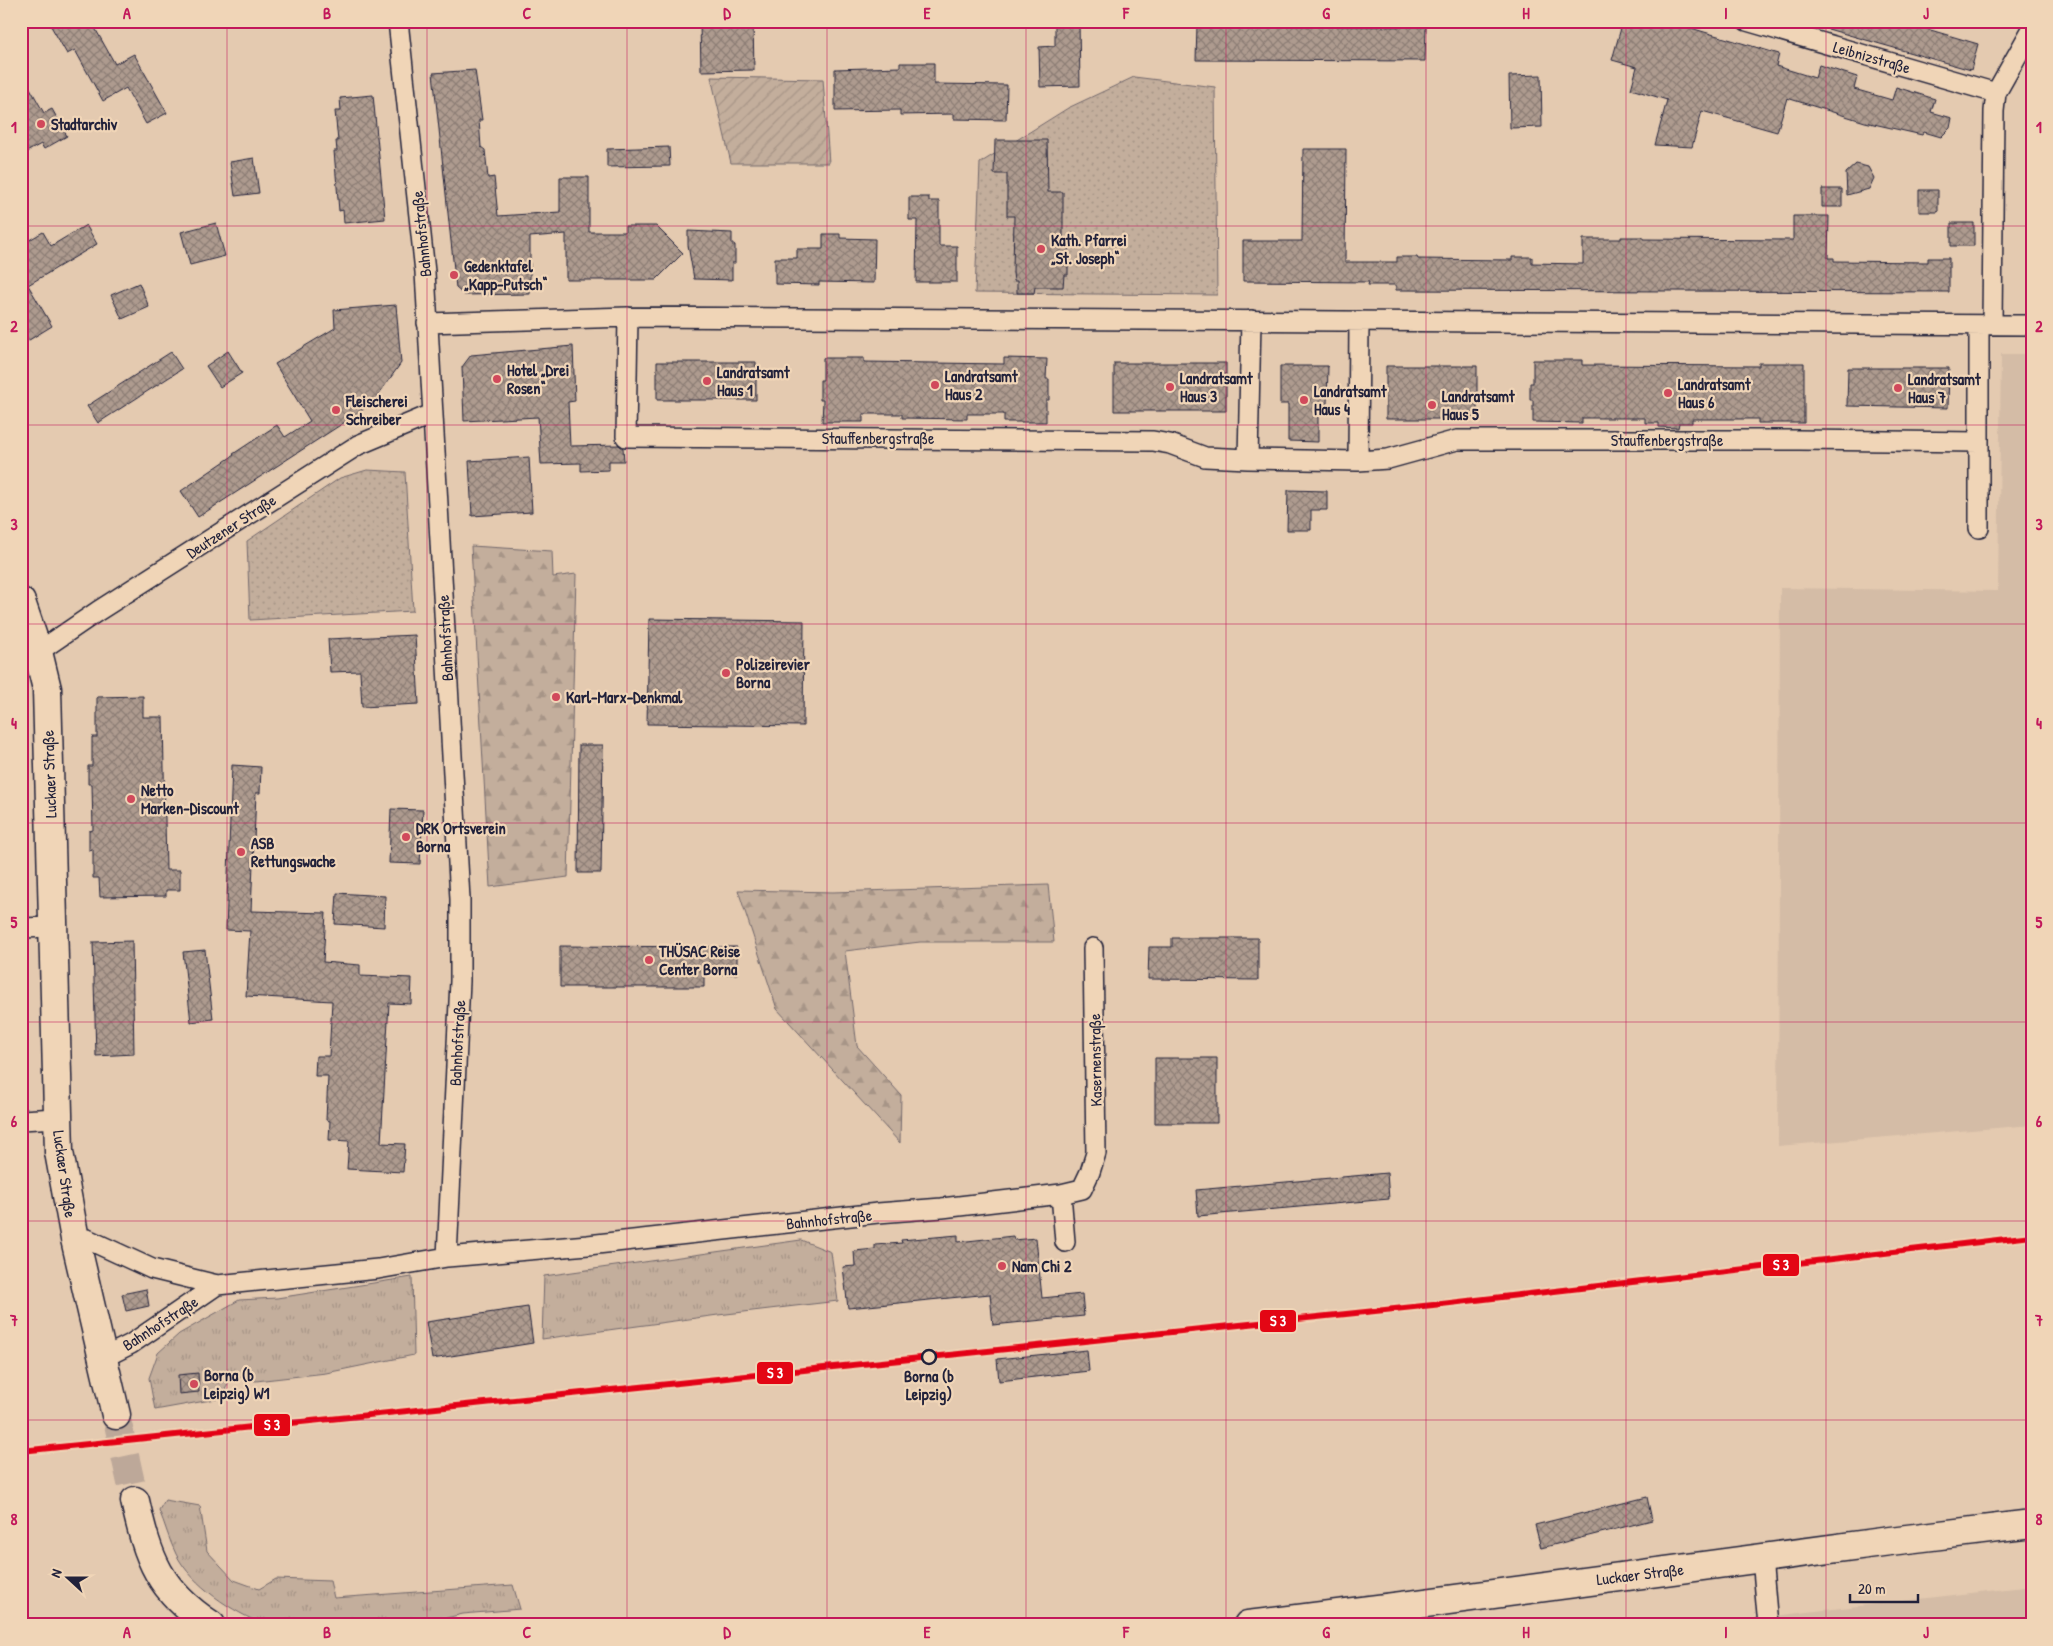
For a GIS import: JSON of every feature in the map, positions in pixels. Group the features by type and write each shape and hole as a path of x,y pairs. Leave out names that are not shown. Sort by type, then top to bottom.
{"main road":[{"name":"Luckaer Straße","path":"21,602 38,652 47,689 59,1152 75,1239 101,1359 116,1416"},
{"path":"135,1501 144,1539 154,1567 164,1583 180,1602 211,1625"},
{"name":"Luckaer Straße","path":"1248,1625 2032,1524"}],"street":[{"name":"Bahnhofstraße","path":"398,21 425,272 460,908 459,989 447,1257"},
{"name":"Leibnizstraße","path":"1747,21 1996,93"},
{"path":"1979,528 1979,442 1986,325 1994,111 1996,93 2032,29"},
{"path":"427,323 628,317 2032,325"},
{"name":"Stauffenbergstraße","path":"628,317 626,437 1145,441 1170,444 1205,457 1358,461 1388,459 1457,440 1979,442"},
{"path":"1248,459 1251,320"},
{"path":"1358,461 1359,321"},
{"name":"Deutzener Straße","path":"38,652 98,611 358,445 432,414"},
{"path":"21,928 53,927"},
{"name":"Kasernenstraße","path":"1090,1172 1096,1154 1093,948"},
{"path":"21,1120 57,1118"},
{"name":"Bahnhofstraße","path":"75,1239 87,1239 152,1270 217,1285 378,1269 447,1257 588,1245 1061,1194 1082,1189 1090,1172"},
{"path":"1061,1194 1065,1242"},
{"name":"Bahnhofstraße","path":"101,1359 131,1344 217,1285"},
{"path":"1762,1558 1768,1625"}],"shaded area":[{"path":"2001,354 2032,354 2032,1125 1778,1146 1780,588 1998,591"},
{"path":"2032,1586 2032,1625 1699,1625 1841,1608"}],"green space":[{"path":"711,77 823,79 829,163 731,163"},
{"path":"1134,77 1215,87 1217,295 975,293 980,163 1068,108"},
{"path":"367,470 405,472 413,611 250,620 247,541 340,478"},
{"path":"471,546 552,551 553,577 576,574 568,877 490,887"},
{"path":"1048,885 1054,942 920,942 845,951 857,1046 901,1095 900,1143 777,1009 738,890 833,892"},
{"path":"801,1240 831,1252 838,1301 542,1339 544,1276"},
{"path":"412,1277 414,1355 326,1373 256,1381 231,1375 222,1398 155,1410 149,1378 158,1353 179,1334 239,1300 277,1298"},
{"path":"165,1500 200,1506 207,1551 234,1580 259,1589 276,1579 330,1581 334,1598 513,1585 520,1609 463,1614 416,1625 265,1625 240,1613 214,1597 183,1566 176,1554 159,1510"}],"building":[{"path":"48,21 91,21 115,64 134,54 167,113 146,124 126,88 103,101 75,50 67,54"},
{"path":"1055,21 1079,21 1080,86 1040,87 1039,47 1055,46"},
{"path":"1623,21 1667,21 1779,54 1776,66 1815,78 1819,65 1857,77 1854,89 1892,100 1896,87 1935,99 1931,112 1952,118 1950,128 1941,137 1924,132 1922,135 1865,122 1787,98 1777,132 1702,111 1692,147 1655,145 1667,100 1631,89 1637,67 1612,60"},
{"path":"1822,21 1918,21 1917,26 1978,44 1971,70 1821,27"},
{"path":"753,22 754,70 701,71 700,23"},
{"path":"1197,25 1426,27 1425,61 1196,60"},
{"path":"900,63 934,63 934,84 1007,85 1006,120 954,119 954,114 900,115 900,110 835,111 835,69 900,67"},
{"path":"475,70 482,120 479,120 481,147 485,150 488,178 494,177 498,216 560,212 560,177 589,177 589,232 625,232 625,226 656,226 683,253 656,280 566,280 566,234 530,237 530,294 464,295 456,288 433,73"},
{"name":"Stadtarchiv","path":"21,72 44,113 52,109 67,136 44,149 41,144 21,155"},
{"path":"1541,75 1542,127 1510,128 1509,76"},
{"path":"373,95 385,219 344,223 343,210 339,211 334,151 337,151 336,141 338,141 335,111 341,111 340,98"},
{"path":"995,140 1047,140 1048,192 1063,192 1063,239 1068,239 1068,275 1064,275 1063,287 1035,287 1034,293 1017,293 1017,281 1014,281 1013,273 1014,216 1007,216 1007,174 994,174"},
{"path":"669,147 670,166 607,167 607,149"},
{"path":"1303,149 1346,149 1345,262 1397,262 1397,257 1512,260 1512,257 1532,257 1532,263 1583,264 1583,239 1643,237 1643,239 1793,240 1793,216 1829,216 1828,258 1834,258 1834,261 1928,262 1928,258 1949,258 1949,292 1396,290 1396,285 1368,285 1369,282 1243,281 1243,241 1302,241"},
{"path":"254,158 259,193 235,196 230,162"},
{"path":"1856,164 1868,167 1874,178 1869,189 1847,195 1846,173"},
{"path":"1822,189 1842,189 1842,207 1822,207"},
{"path":"1919,190 1938,190 1938,212 1919,212"},
{"path":"909,197 929,197 929,201 939,201 939,246 957,246 957,282 916,282 917,220 909,220"},
{"path":"216,223 225,256 190,265 181,232"},
{"path":"1951,223 1974,223 1974,246 1951,246"},
{"path":"86,225 97,244 28,285 52,326 21,345 21,245 43,232 51,246"},
{"path":"688,231 732,233 732,245 735,245 735,263 732,263 732,280 694,279 688,245"},
{"path":"823,234 840,234 840,238 875,239 874,283 819,282 819,285 775,284 775,258 797,258 797,249 823,249"},
{"path":"139,283 149,307 122,319 111,295"},
{"path":"396,305 401,363 376,398 359,413 198,517 181,491 277,425 285,437 310,421 275,364 335,328 334,310"},
{"path":"573,346 575,401 568,402 570,446 619,445 623,448 624,461 609,461 609,470 581,471 581,463 541,464 538,417 464,421 462,367 471,355"},
{"path":"228,351 242,373 220,387 206,366"},
{"path":"171,352 182,369 98,423 87,406"},
{"name":"Landratsamt Haus 2","path":"823,358 864,358 864,362 1004,364 1004,358 1047,359 1046,379 1049,379 1049,400 1046,400 1046,422 1004,422 1004,414 967,414 967,419 902,418 902,414 863,414 863,422 822,422 823,400 820,400 820,380 823,380"},
{"name":"Landratsamt Haus 6","path":"1533,360 1582,360 1582,365 1759,366 1759,363 1804,363 1804,423 1758,423 1758,419 1692,419 1692,423 1679,423 1678,428 1659,427 1659,423 1645,423 1645,418 1582,418 1582,423 1533,422 1533,400 1530,400 1530,383 1533,383"},
{"name":"Landratsamt Haus 1","path":"657,362 756,362 756,400 657,400"},
{"name":"Landratsamt Haus 3","path":"1114,363 1226,363 1226,411 1114,411"},
{"name":"Landratsamt Haus 4","path":"1280,366 1328,366 1327,404 1318,404 1318,442 1288,441 1288,404 1280,404"},
{"name":"Landratsamt Haus 5","path":"1386,366 1477,366 1477,419 1386,419"},
{"name":"Landratsamt Haus 7","path":"1848,368 1949,368 1948,408 1847,406"},
{"path":"529,457 532,512 472,516 469,461"},
{"path":"1288,490 1327,491 1327,510 1311,510 1311,530 1287,530"},
{"name":"Polizeirevier Borna","path":"649,619 804,621 803,726 647,724"},
{"path":"415,635 419,704 362,707 360,671 330,672 328,639"},
{"path":"143,696 143,717 163,717 166,870 180,870 180,890 166,890 166,896 100,897 99,878 93,878 93,849 89,850 89,831 93,830 92,784 88,784 88,766 92,766 92,737 97,737 97,697"},
{"path":"579,745 603,745 601,873 578,873"},
{"path":"232,765 261,767 260,793 256,793 251,911 326,913 323,962 360,965 360,976 412,978 411,1004 389,1003 381,1143 405,1144 403,1172 347,1169 349,1141 329,1140 330,1121 326,1120 328,1076 315,1076 316,1056 329,1056 332,1001 246,996 250,931 226,930"},
{"name":"DRK Ortsverein Borna","path":"391,809 423,810 420,864 389,863"},
{"path":"337,893 385,896 384,927 335,924"},
{"path":"1172,938 1258,938 1258,980 1148,979 1149,947 1172,947"},
{"path":"132,941 134,1054 96,1056 93,942"},
{"name":"THÜSAC Reise Center Borna","path":"560,946 737,947 737,974 704,974 704,987 560,987"},
{"path":"205,950 213,1019 191,1022 183,952"},
{"path":"1155,1058 1217,1058 1217,1123 1155,1123"},
{"path":"1387,1173 1389,1199 1198,1216 1196,1190"},
{"path":"958,1235 958,1242 1013,1236 1014,1240 1036,1238 1042,1298 1082,1294 1084,1316 993,1325 990,1294 848,1308 843,1267 855,1266 854,1251 875,1249 875,1245 902,1243 901,1240"},
{"path":"146,1289 149,1306 126,1311 122,1294"},
{"path":"528,1307 533,1343 432,1359 426,1322"},
{"path":"1087,1350 1089,1371 999,1381 997,1359"},
{"name":"Borna (b Leipzig) W1","path":"198,1373 199,1392 179,1394 178,1375"},
{"path":"1647,1497 1652,1520 1541,1548 1535,1525"}],"tunnel":[{"path":"116,1415 135,1501"}],"transit line":[{"path":"21,1451 1433,1305 2032,1236"}],"place":[{"name":"Stadtarchiv","path":"41,124"},
{"name":"Kath. Pfarrei „St. Joseph“","path":"1041,249"},
{"name":"Gedenktafel „Kapp-Putsch“","path":"454,275"},
{"name":"Hotel „Drei Rosen“","path":"497,379"},
{"name":"Landratsamt Haus 1","path":"707,381"},
{"name":"Landratsamt Haus 2","path":"935,385"},
{"name":"Landratsamt Haus 3","path":"1170,387"},
{"name":"Landratsamt Haus 7","path":"1898,388"},
{"name":"Landratsamt Haus 6","path":"1668,393"},
{"name":"Landratsamt Haus 4","path":"1304,400"},
{"name":"Landratsamt Haus 5","path":"1432,405"},
{"name":"Fleischerei Schreiber","path":"336,410"},
{"name":"Polizeirevier Borna","path":"726,673"},
{"name":"Karl-Marx-Denkmal","path":"556,697"},
{"name":"Netto Marken-Discount","path":"131,799"},
{"name":"DRK Ortsverein Borna","path":"406,837"},
{"name":"ASB Rettungswache","path":"241,852"},
{"name":"THÜSAC Reise Center Borna","path":"649,960"},
{"name":"Nam Chi 2","path":"1002,1266"},
{"name":"Borna (b Leipzig)","path":"929,1357"},
{"name":"Borna (b Leipzig) W1","path":"194,1384"}]}
